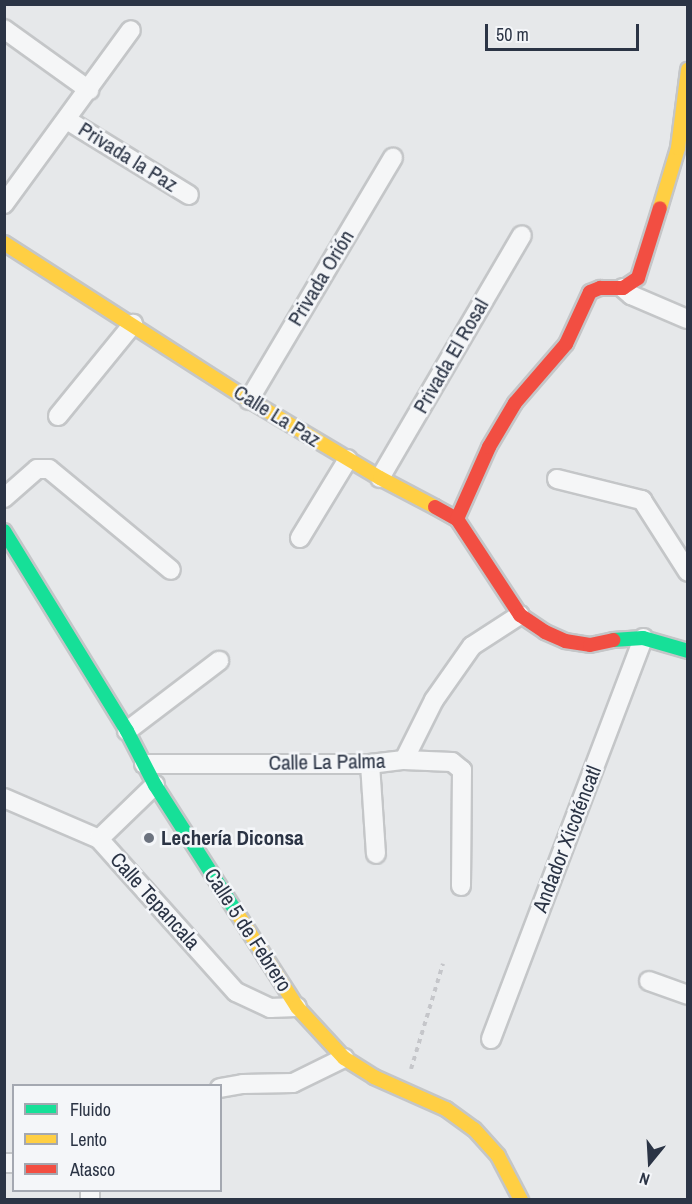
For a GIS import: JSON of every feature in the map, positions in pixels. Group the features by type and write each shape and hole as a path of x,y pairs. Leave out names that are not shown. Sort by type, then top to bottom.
{"street":[{"name":"Privada la Paz","path":"4,29 90,90"},
{"path":"4,204 10,185 67,120 131,30"},
{"path":"458,519 489,447 515,403 566,344 590,292 600,288 623,288 638,278 683,148 687,70"},
{"name":"Privada la Paz","path":"67,120 189,195"},
{"name":"Privada Orión","path":"249,400 393,157"},
{"name":"Privada El Rosal","path":"380,478 522,235"},
{"name":"Calle La Paz","path":"4,243 249,400 380,478 458,519 520,615"},
{"path":"623,288 631,295 687,319"},
{"path":"58,416 133,324"},
{"path":"300,538 348,459"},
{"path":"4,498 32,472 44,467 49,469 171,570"},
{"path":"557,478 642,500 687,572"},
{"name":"Calle 5 de Febrero","path":"4,531 127,731 155,785 297,1007 344,1058 374,1077 446,1109 474,1129 498,1156 521,1200"},
{"path":"520,615 545,632 565,641 590,645 625,637 643,638 687,651"},
{"name":"Calle La Palma","path":"144,764 370,764 404,760 434,700 472,646 520,615"},
{"name":"Andador Xicoténcatl","path":"491,1039 643,638"},
{"path":"127,731 219,662"},
{"path":"404,760 452,762 462,770 461,886"},
{"path":"370,764 376,854"},
{"path":"99,839 155,785"},
{"name":"Calle Tepancala","path":"4,798 99,839 236,992 270,1008 297,1007"},
{"path":"649,981 687,995"},
{"path":"222,1088 243,1084 293,1083 344,1058"}],"path":[{"path":"404,1091 443,964"}],"traffic: fast":[{"path":"4,531 127,731 155,785 237,913"},
{"path":"613,640 643,638 688,651"}],"traffic: slow":[{"path":"660,208 678,148 688,70"},
{"path":"4,243 249,400 380,478 435,507"},
{"path":"237,913 297,1007 344,1058 374,1077 446,1109 474,1129 498,1156 521,1200"}],"traffic: jam":[{"path":"457,519 489,447 515,403 566,344 590,292 600,288 623,288 638,278 660,208"},
{"path":"435,507 457,519 520,615 545,632 565,641 590,645 613,640"}],"place":[{"name":"Lechería Diconsa","path":"149,838"}]}
